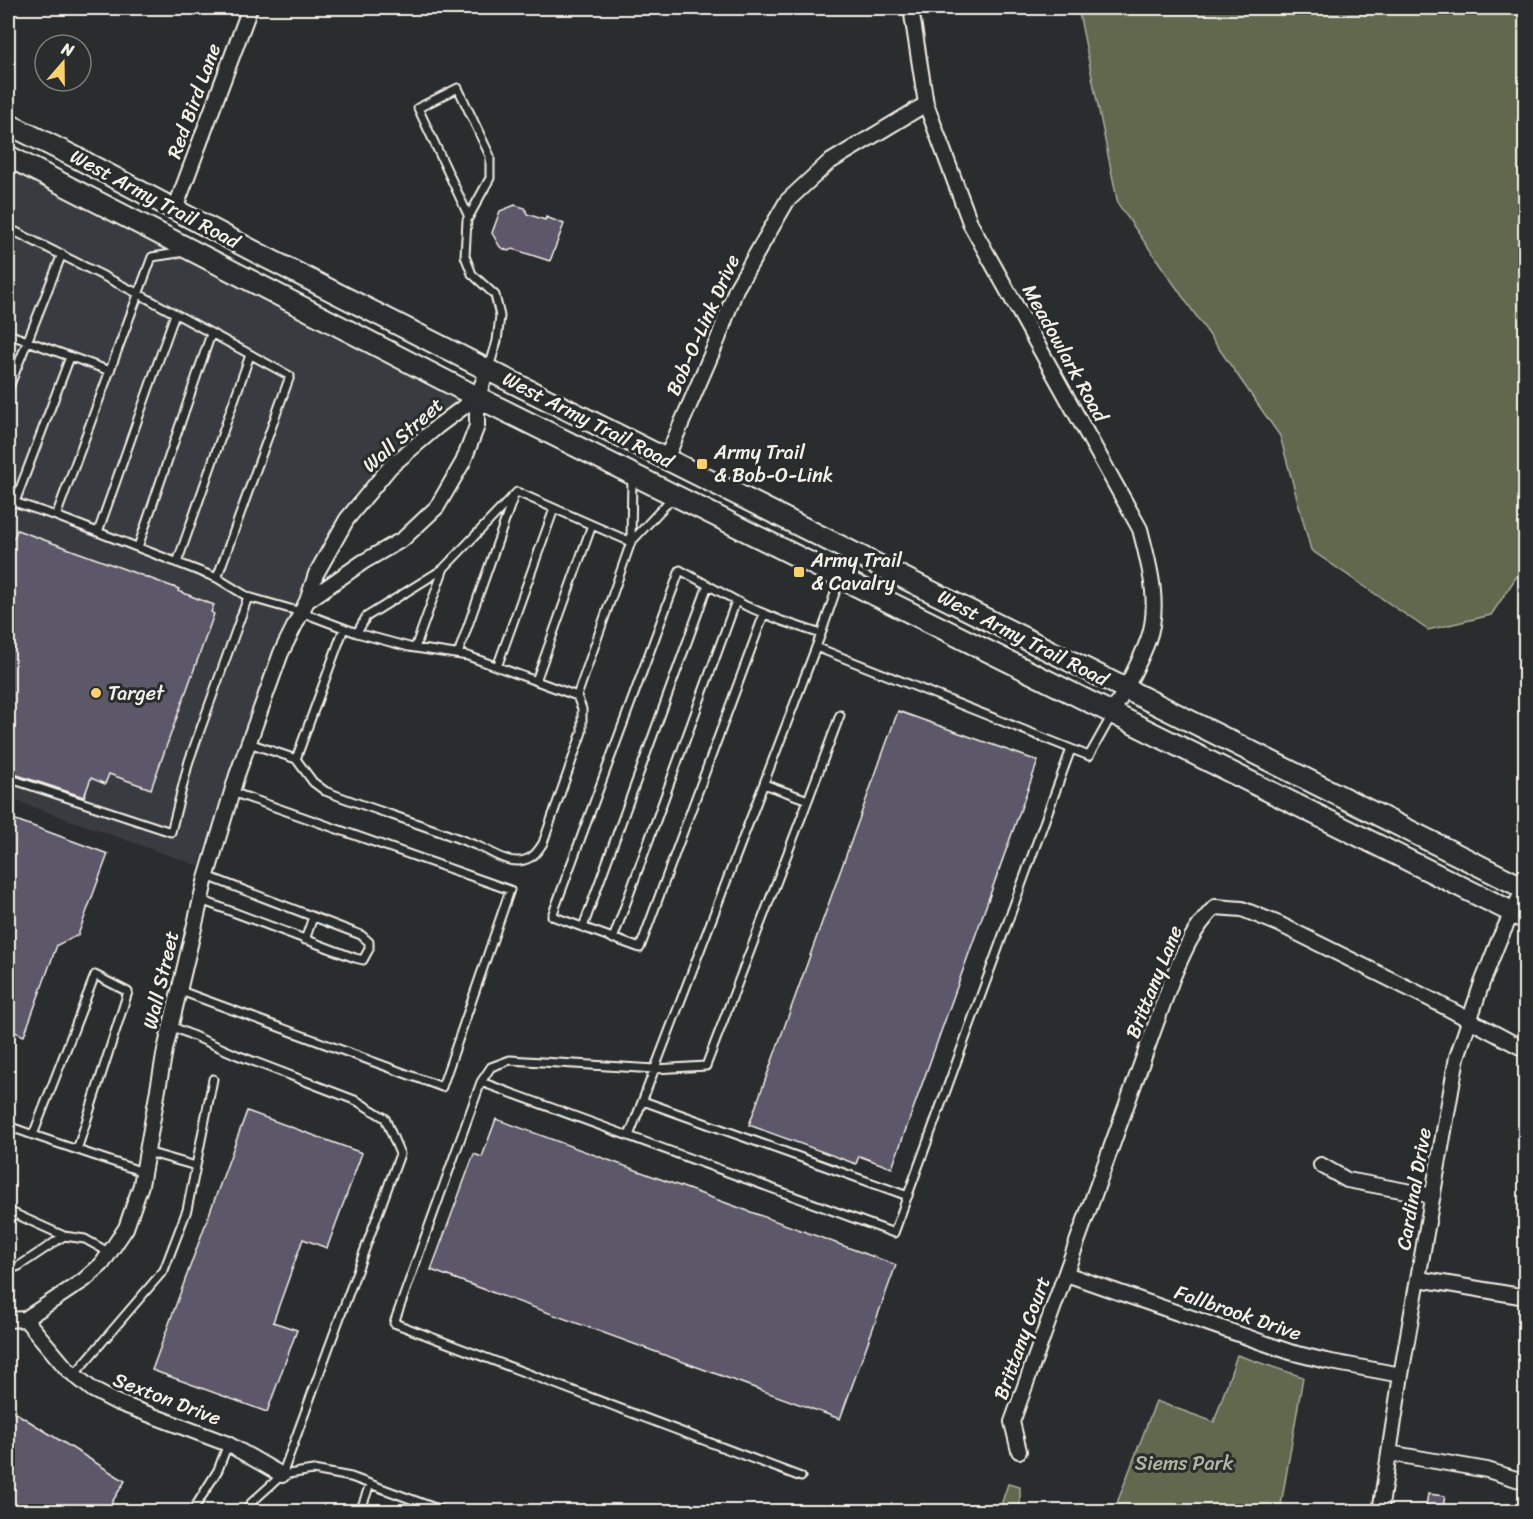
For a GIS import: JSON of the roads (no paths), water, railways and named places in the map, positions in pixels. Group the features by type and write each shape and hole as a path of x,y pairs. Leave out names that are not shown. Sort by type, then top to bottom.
{"main road":[{"name":"West Army Trail Road","path":"8,124 849,552 1525,887"},
{"name":"West Army Trail Road","path":"8,156 477,397 1113,712 1518,916"}],"street":[{"name":"Red Bird Lane","path":"175,209 250,8"},
{"name":"Meadowlark Road","path":"912,8 926,104 971,225 1140,529 1150,567 1154,608 1149,639 1113,712"},
{"name":"Bob-O-Link Drive","path":"666,459 718,339 736,289 787,201 828,163 926,104"},
{"name":"Wall Street","path":"304,606 363,562 403,539 437,507 463,462 477,426 477,397 488,370"},
{"name":"Wall Street","path":"25,1319 84,1280 110,1253 126,1228 143,1172 170,1026 207,876 232,792 281,653 304,606 316,574 347,519 390,467 438,426 477,397"},
{"name":"Cardinal Drive","path":"1380,1512 1401,1375 1457,1057 1482,983 1518,916 1525,887"},
{"name":"Brittany Lane","path":"1066,1274 1172,980 1199,923 1215,907 1242,909 1262,916 1432,1000 1469,1021"},
{"path":"1469,1021 1526,1050"},
{"path":"1321,1165 1347,1180 1432,1196"},
{"name":"Fallbrook Drive","path":"1066,1274 1290,1352 1401,1375"},
{"name":"Brittany Court","path":"1019,1451 1012,1422 1066,1274"},
{"path":"1419,1279 1526,1296"},
{"path":"8,1320 25,1319"},
{"name":"Sexton Drive","path":"25,1319 74,1375 104,1397 228,1444 282,1475"},
{"path":"1389,1453 1487,1470 1526,1482"}],"lane":[{"path":"469,217 418,108 458,88 490,156 490,178 469,217 467,220 465,256 472,274 495,295 500,316 497,341 488,370"},
{"path":"8,228 139,294 290,376 217,578"},
{"path":"56,516 152,257 193,251"},
{"path":"8,390 62,254"},
{"path":"98,532 175,314"},
{"path":"8,334 110,371"},
{"path":"138,547 211,334"},
{"path":"177,563 250,355"},
{"path":"15,502 70,357"},
{"path":"249,743 296,759 313,782 325,791 481,847 508,860 517,861 530,858 537,853 543,843 582,732 582,709 577,696 631,542 632,474"},
{"path":"357,633 366,617 444,568 517,492 631,542"},
{"path":"631,542 674,495"},
{"path":"458,654 514,496"},
{"path":"8,500 217,578 248,597 304,606 357,633 415,648 458,654 577,696"},
{"path":"497,667 554,508"},
{"path":"536,681 592,525"},
{"path":"629,1136 821,634 849,552"},
{"path":"415,648 444,568"},
{"path":"764,614 640,948 552,916 680,570 764,614 821,634"},
{"path":"583,927 708,585"},
{"path":"8,778 171,832 189,761 248,597"},
{"path":"613,939 736,601"},
{"path":"296,759 344,628"},
{"path":"816,647 1089,756 1113,712"},
{"path":"801,1477 394,1323 481,1082 491,1067 510,1060 656,1069 706,1066 840,715"},
{"path":"481,1082 894,1233 1071,749"},
{"path":"764,784 808,800"},
{"path":"178,990 442,1087 510,890 232,792"},
{"path":"201,900 355,958 363,960 369,949 369,942 361,935 207,876"},
{"path":"305,940 313,916"},
{"path":"33,1136 94,975 128,992 77,1150"},
{"path":"170,1026 237,1055 357,1101 386,1118 400,1154 282,1475 251,1503 246,1512"},
{"path":"74,1375 164,1270 187,1210 213,1079"},
{"path":"643,1101 908,1196"},
{"path":"8,1126 143,1172"},
{"path":"147,1152 196,1166"},
{"path":"8,1213 13,1213 64,1236 85,1239 110,1253"},
{"path":"8,1269 19,1266 64,1236"},
{"path":"192,1512 218,1470 228,1444"},
{"path":"282,1475 313,1470 351,1477 446,1512"},
{"path":"360,1512 370,1484"}],"place":[{"name":"Army Trail & Bob-O-Link","path":"702,464"},
{"name":"Army Trail & Cavalry","path":"799,572"},
{"name":"Target","path":"96,693"}],"park label":[{"name":"Siems Park","path":"1184,1463"}]}
